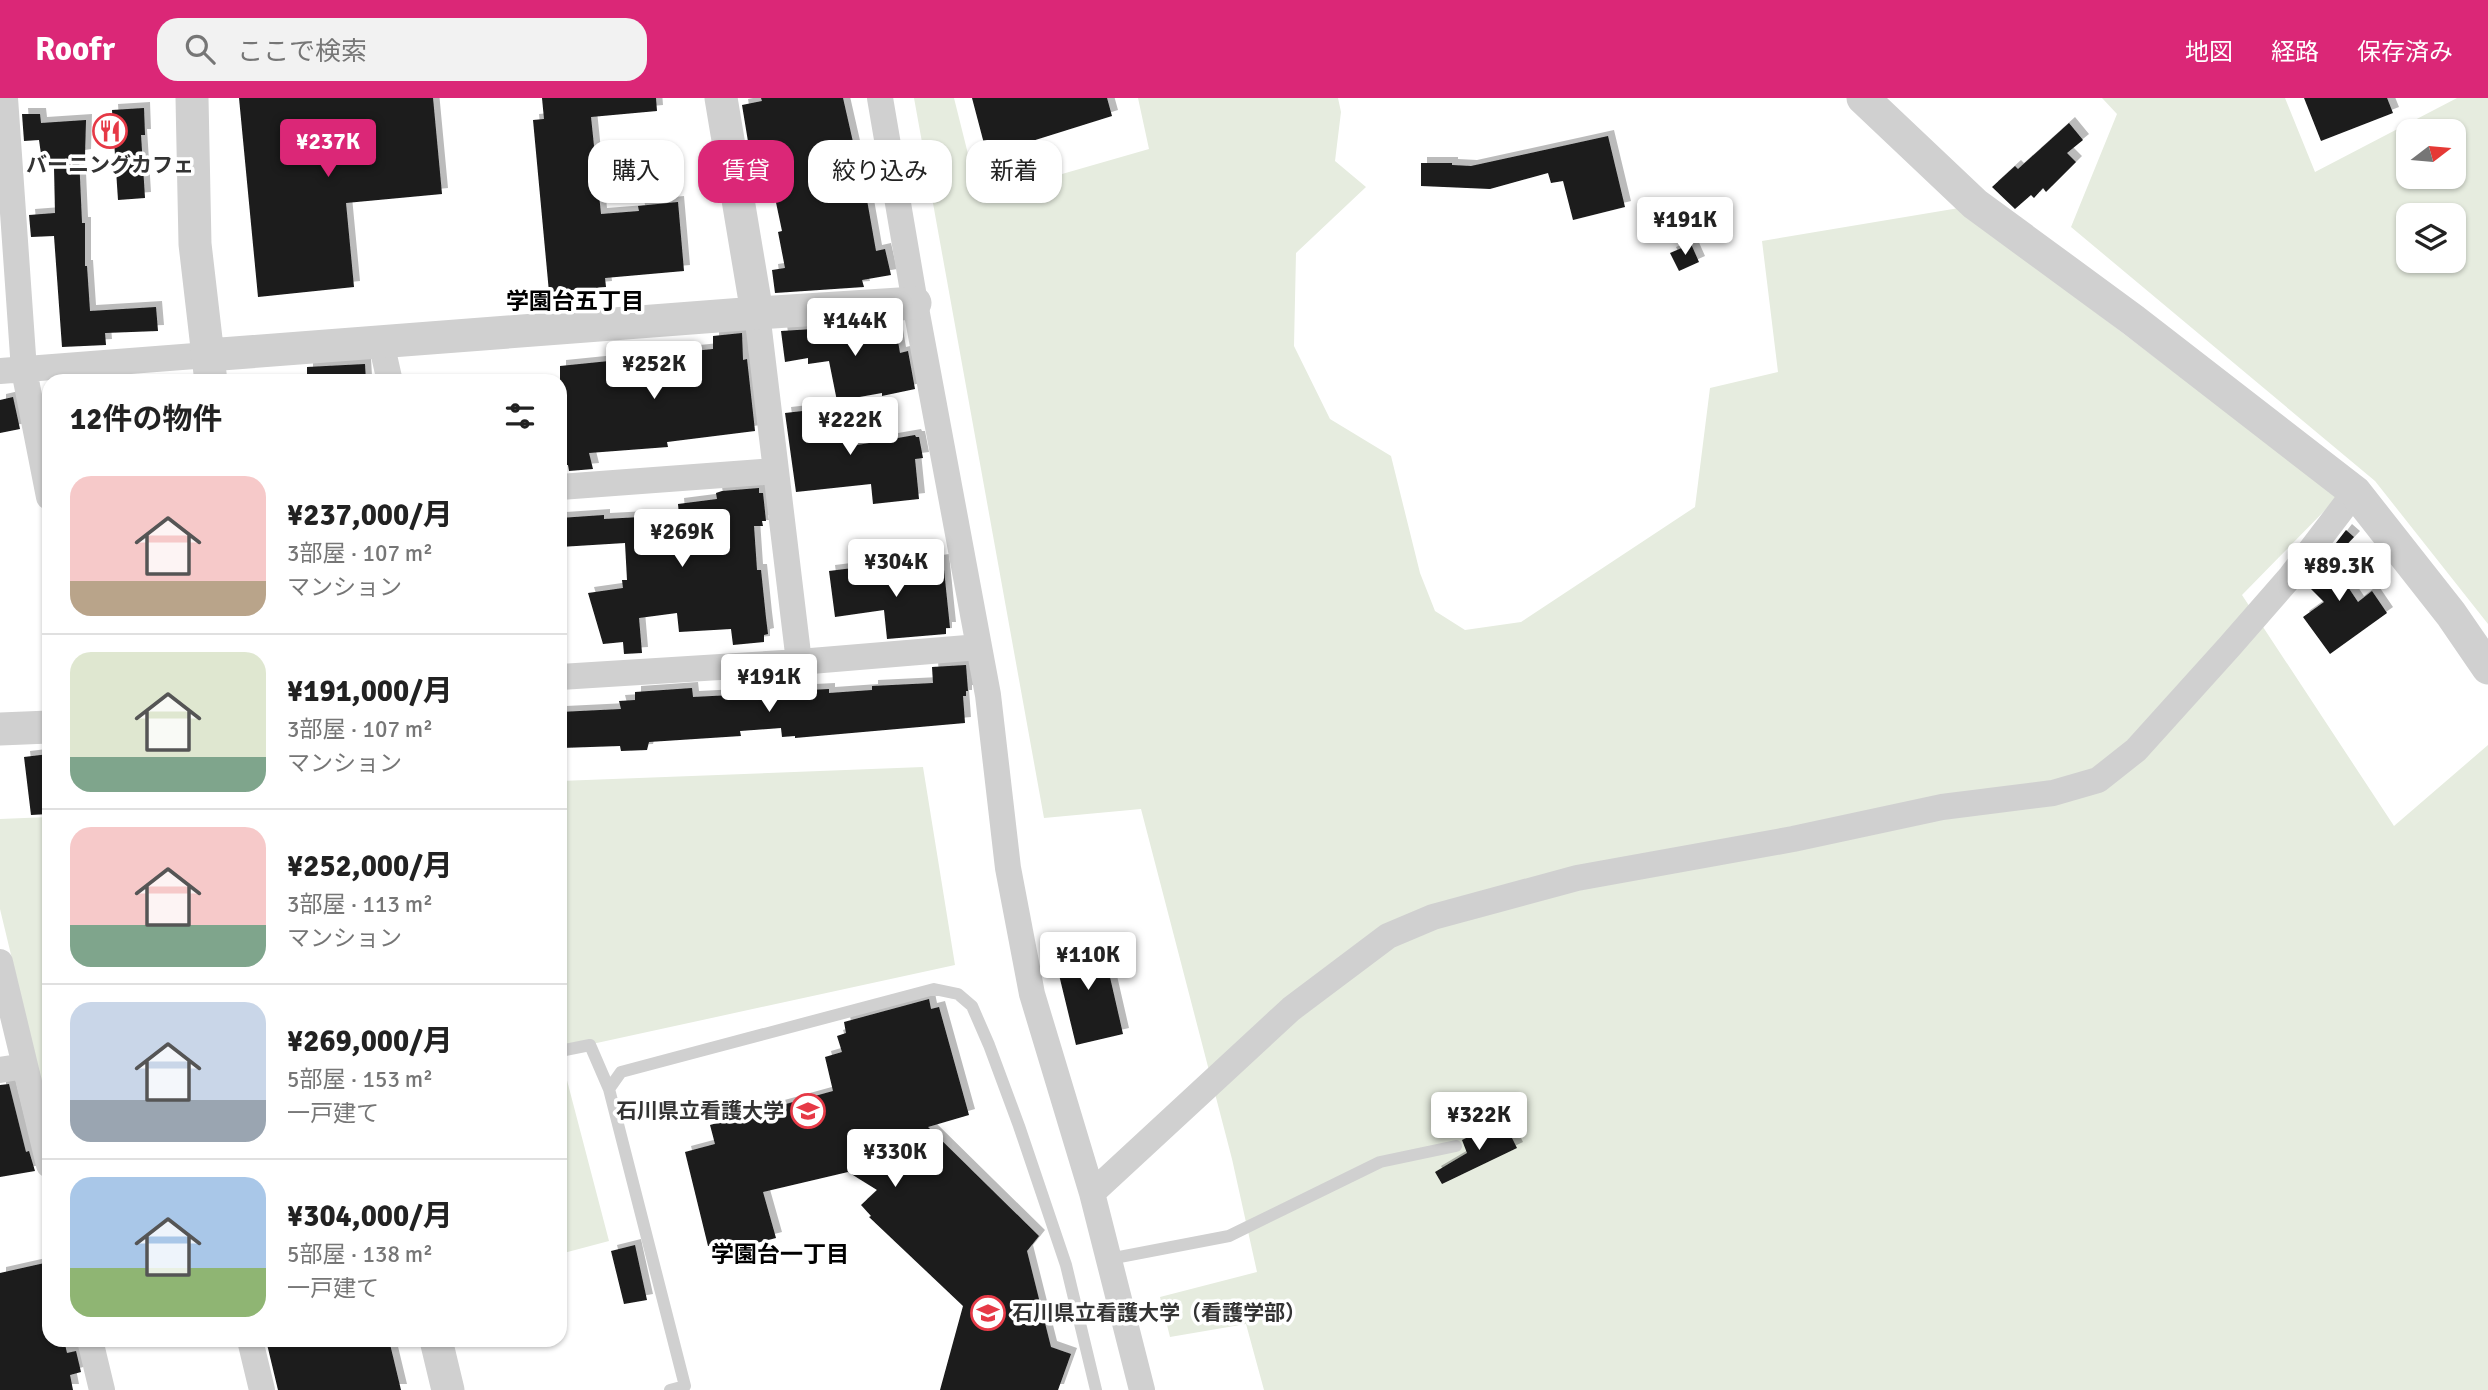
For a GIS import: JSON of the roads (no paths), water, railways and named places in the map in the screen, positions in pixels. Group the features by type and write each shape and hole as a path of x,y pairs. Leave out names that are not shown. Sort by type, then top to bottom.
{"street":[{"path":"5,98 12,370 42,473"},
{"path":"192,98 195,244 209,368"},
{"path":"722,98 757,313 799,662"},
{"path":"880,98 988,695 1008,868 1032,994 1092,1193 1142,1390"},
{"path":"1863,98 1975,204 2133,320 2355,492 2451,614 2487,665"},
{"path":"12,370 209,368 381,342 915,303"},
{"path":"381,342 388,374"},
{"path":"567,486 776,471"},
{"path":"1092,1193 1291,1009 1380,942 1422,922 1577,878 1793,839 1942,807 2053,793 2098,780 2136,750 2229,647 2291,576 2355,492"},
{"path":"567,676 799,662 979,647"},
{"path":"0,729 42,727"},
{"path":"0,962 12,1068 42,1147"},
{"path":"92,1347 102,1390"},
{"path":"252,1347 262,1390"},
{"path":"438,1347 448,1390"}],"lane":[{"path":"608,1089 621,1072 934,989 958,994 972,1006 1023,1138 1066,1265 1096,1390"},
{"path":"567,1050 590,1045 608,1089 685,1388 670,1390"},
{"path":"1109,1259 1229,1236 1380,1162 1456,1146"}],"place":[{"name":"バーニングカフェ","path":"110,131"},
{"name":"石川県立看護大学","path":"808,1111"},
{"name":"石川県立看護大学（看護学部）","path":"988,1313"}],"district":[{"name":"学園台五丁目","path":"575,301"},
{"name":"学園台一丁目","path":"780,1254"}]}
